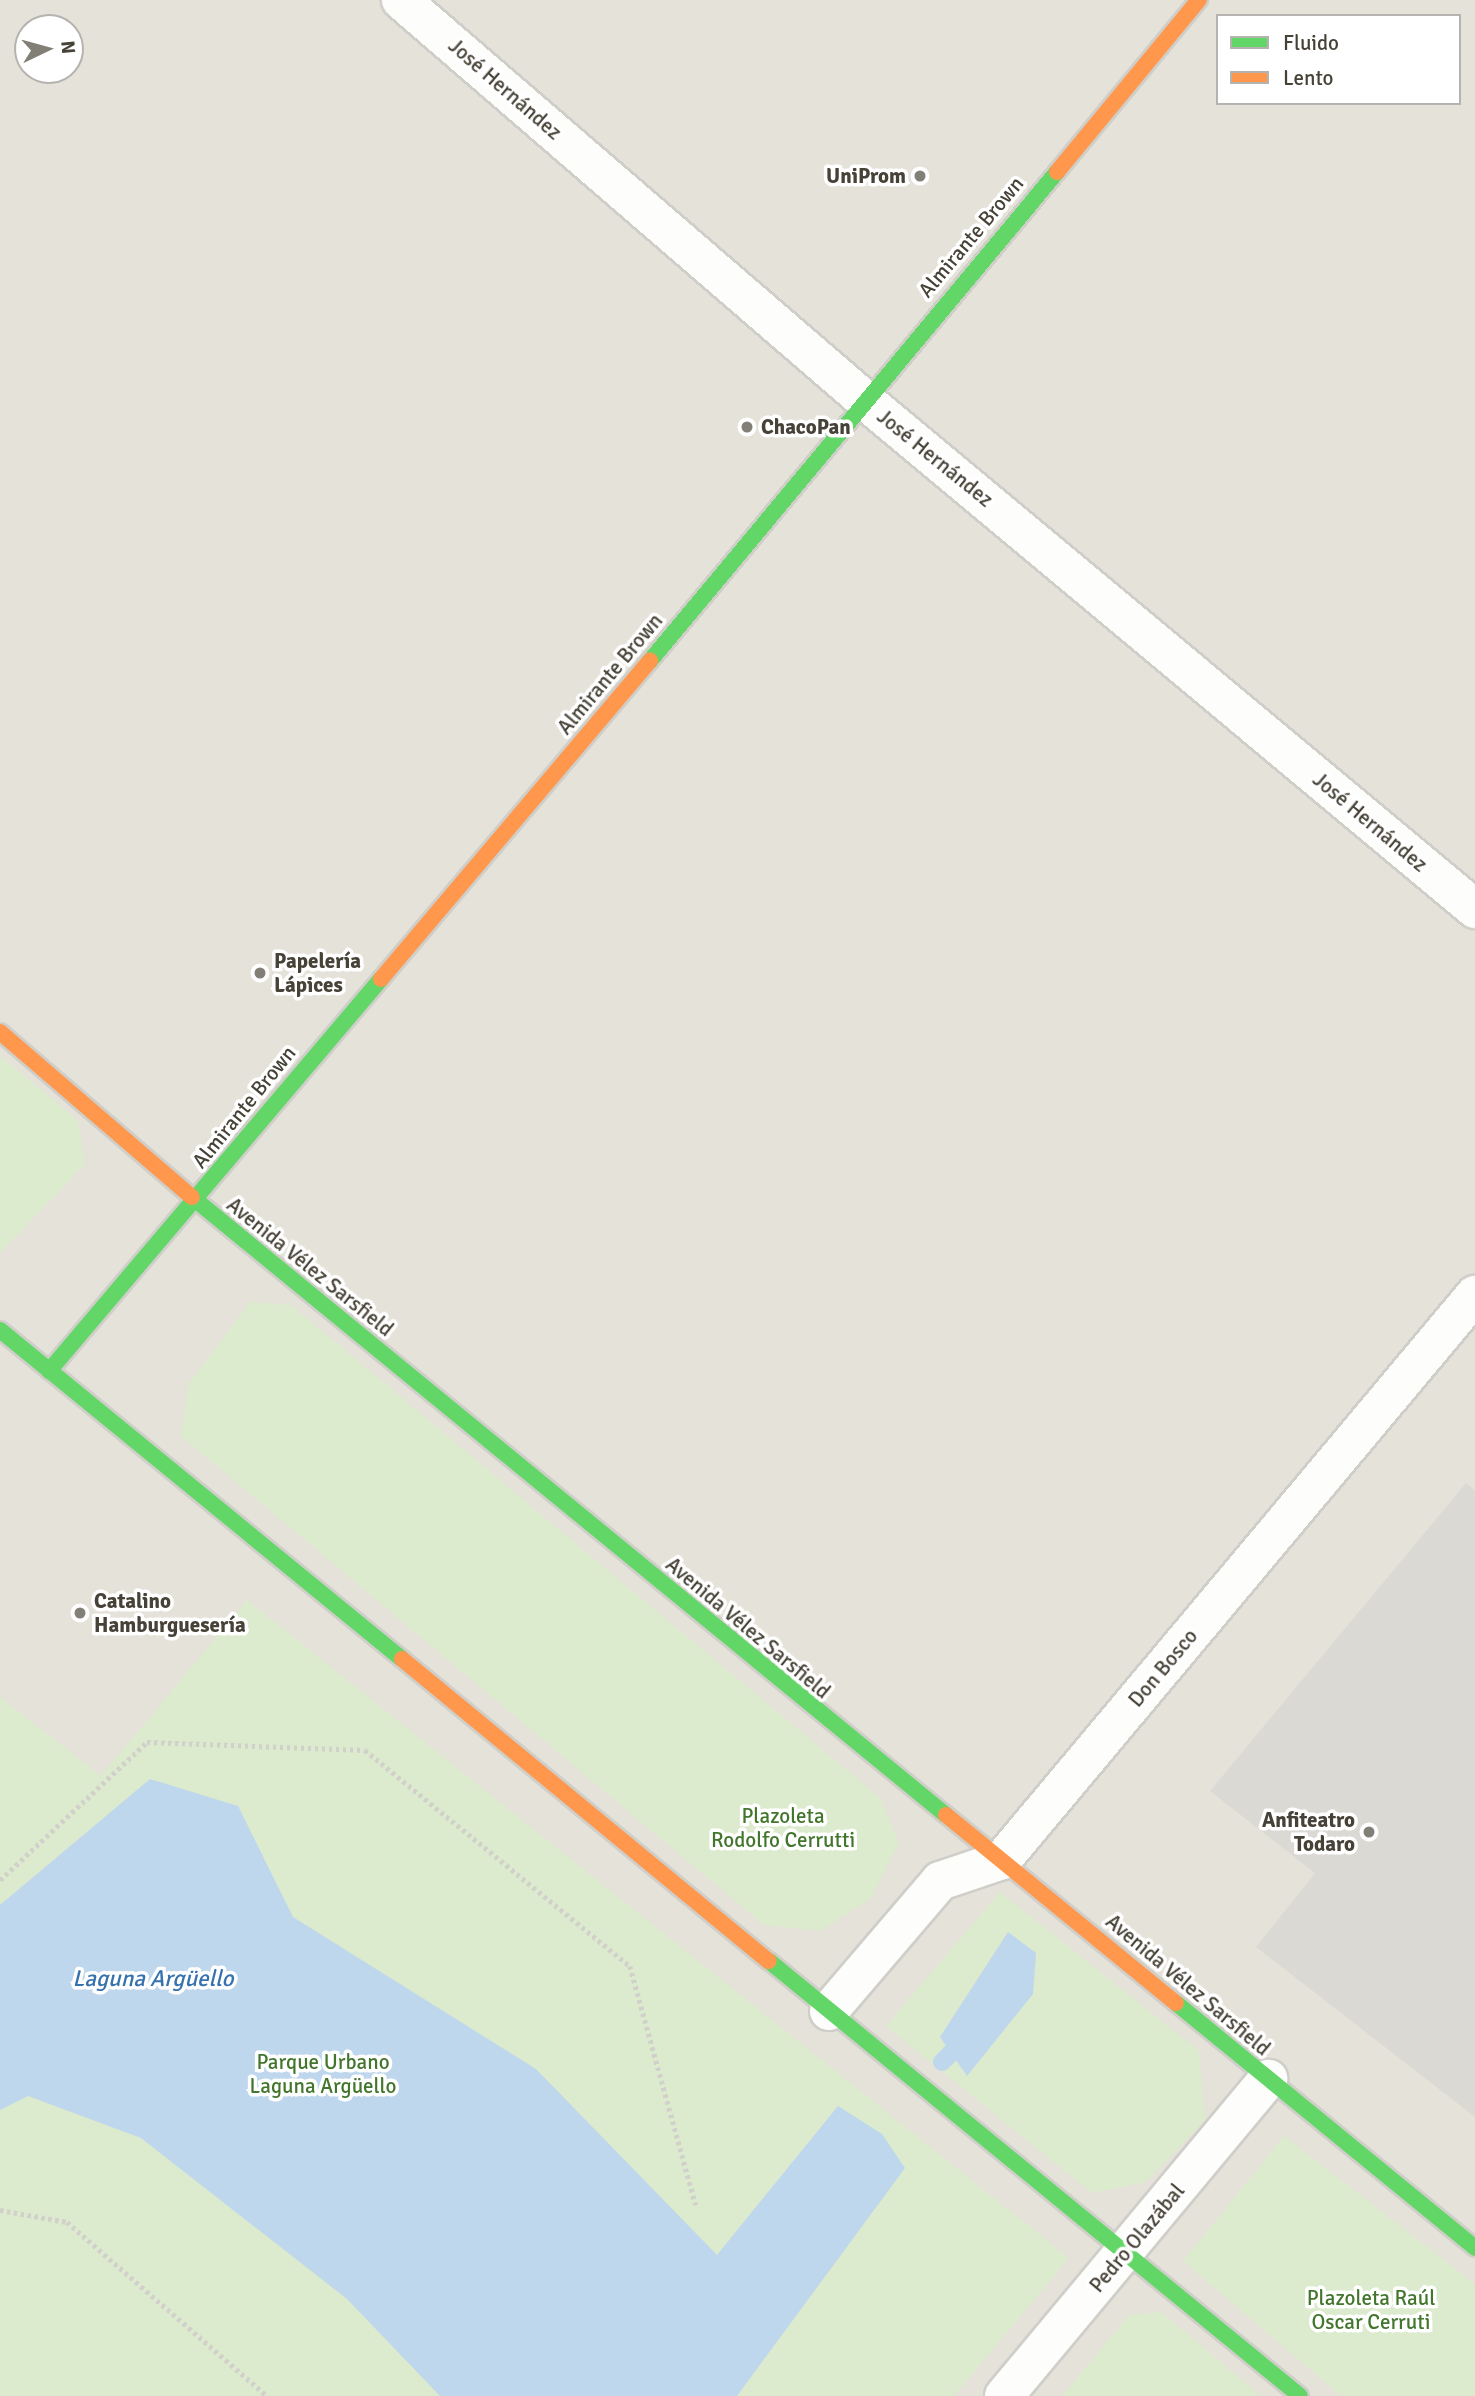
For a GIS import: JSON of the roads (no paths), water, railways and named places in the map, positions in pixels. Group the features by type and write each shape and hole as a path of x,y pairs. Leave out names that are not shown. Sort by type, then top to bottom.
{"main road":[{"name":"Almirante Brown","path":"49,1371 867,402 1199,0"},
{"name":"Avenida Vélez Sarsfield","path":"0,1032 195,1200 1475,2248"},
{"path":"0,1330 830,2011 1128,2251 1300,2396"}],"street":[{"name":"José Hernández","path":"401,0 867,402 1475,909"},
{"name":"Don Bosco","path":"1002,1860 1475,1295"},
{"path":"830,2011 940,1881 1002,1860"},
{"name":"Pedro Olazábal","path":"1004,2396 1128,2251 1268,2079"}],"water":[{"name":"Laguna Argüello","path":"150,1779 238,1806 293,1917 536,2069 717,2255 838,2106 882,2134 905,2168 737,2396 440,2396 347,2299 141,2138 28,2096 0,2110 0,1905"},
{"path":"1008,1932 1036,1953 1033,1994 967,2076 940,2037"}],"waterway":[{"path":"942,2062 951,2053"}],"place":[{"name":"UniProm","path":"920,176"},
{"name":"ChacoPan","path":"747,427"},
{"name":"Papelería Lápices","path":"260,973"},
{"name":"Catalino Hamburguesería","path":"80,1613"},
{"name":"Anfiteatro Todaro","path":"1369,1832"}],"park label":[{"name":"Plazoleta Rodolfo Cerrutti","path":"783,1828"},
{"name":"Parque Urbano Laguna Argüello","path":"323,2074"},
{"name":"Plazoleta Raúl Oscar Cerruti","path":"1371,2310"}]}
